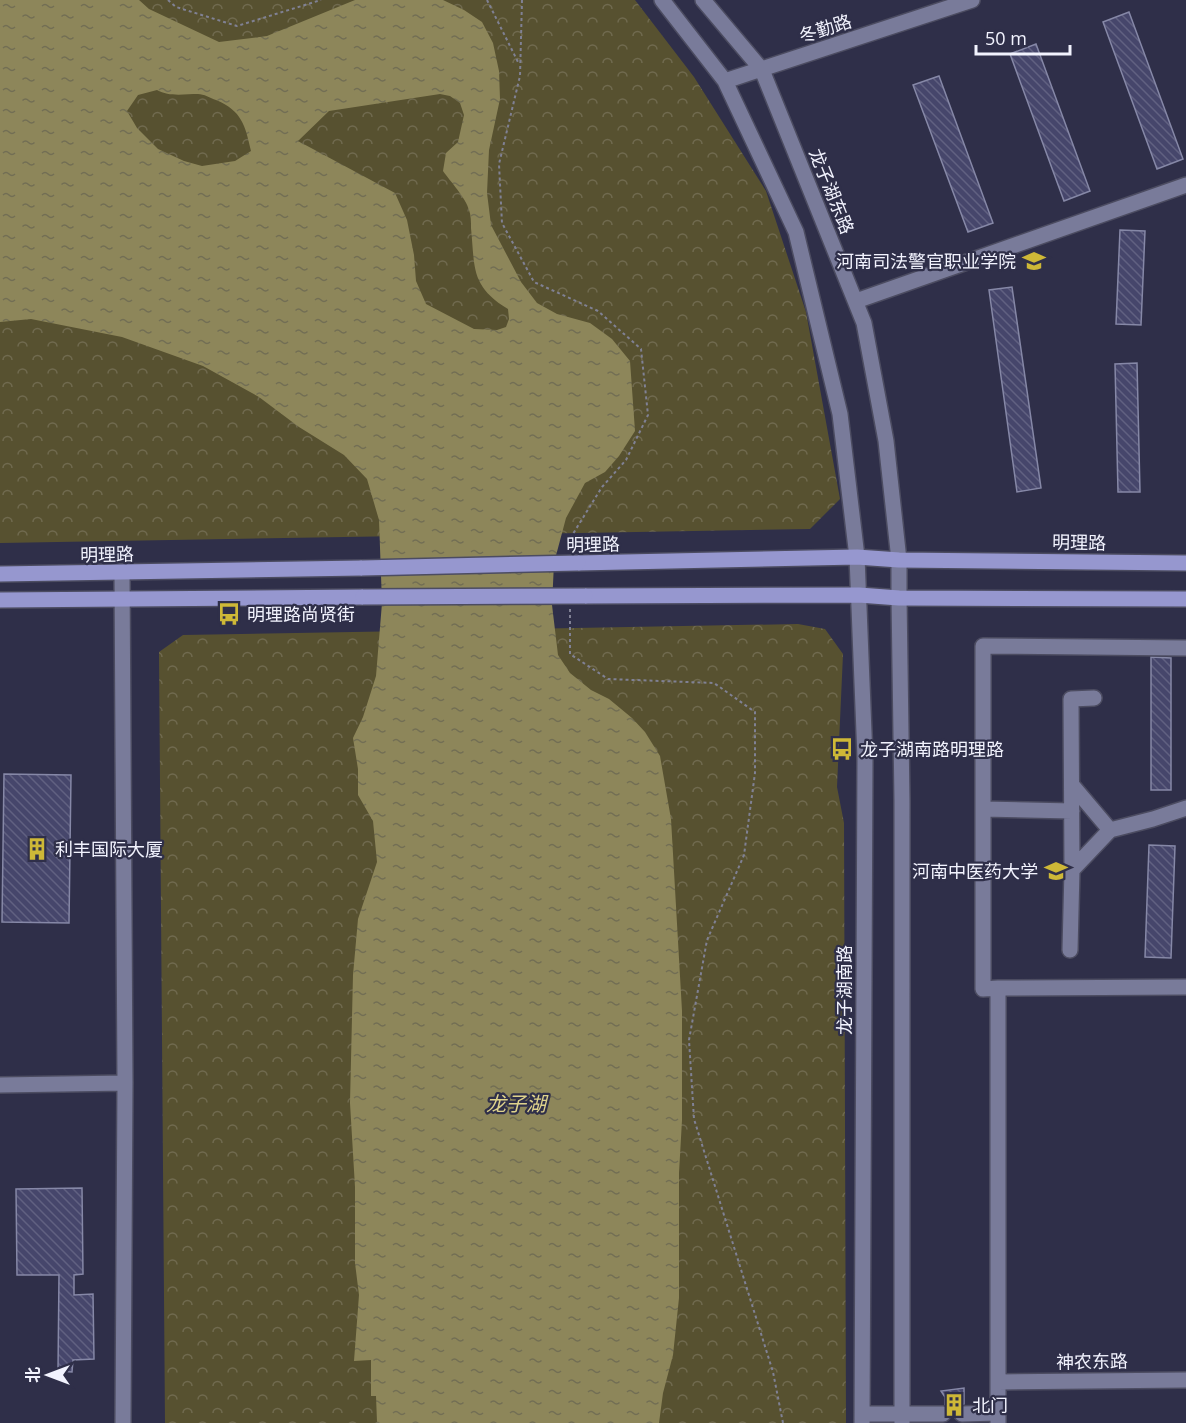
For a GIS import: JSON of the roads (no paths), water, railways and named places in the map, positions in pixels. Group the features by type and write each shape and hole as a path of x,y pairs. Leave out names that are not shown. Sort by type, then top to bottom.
{"main road":[{"name":"明理路","path":"0,574 857,557 899,560 1186,563"},
{"path":"0,600 859,595 899,598 1186,599"}],"street":[{"path":"662,0 725,81 796,232 840,414 857,557"},
{"name":"龙子湖东路","path":"703,0 762,70 864,323 886,441 899,560"},
{"name":"冬勤路","path":"725,81 972,0"},
{"path":"856,301 1186,185"},
{"name":"龙子湖南路","path":"857,557 865,758 862,1418"},
{"path":"899,560 902,801 901,1419"},
{"path":"123,573 125,1083 123,1423"},
{"path":"1186,648 983,646 983,989 1186,987"},
{"path":"1070,950 1071,699 1094,698"},
{"path":"1072,785 1110,830"},
{"path":"1072,870 1110,830 1186,808"},
{"path":"983,809 1072,811"},
{"path":"962,1414 998,1418 998,988"},
{"path":"0,1085 125,1083"},
{"name":"神农东路","path":"998,1382 1186,1380"},
{"path":"862,1418 901,1419 943,1414"}],"water":[{"name":"龙子湖","path":"0,0 139,0 149,9 219,42 267,36 355,0 443,0 482,22 493,43 499,71 500,99 489,150 487,193 491,225 521,282 537,303 557,314 590,323 612,339 630,361 635,431 619,456 605,472 585,483 566,518 554,563 552,605 558,655 570,673 591,690 609,699 632,718 645,732 660,756 671,819 682,1011 679,1298 673,1355 663,1393 659,1423 375,1423 377,1422 376,1396 371,1396 371,1360 354,1361 359,1295 355,1263 355,1187 350,1103 353,975 358,919 377,862 373,821 358,795 358,769 353,738 363,717 376,676 382,603 379,520 367,479 344,455 299,427 259,397 203,366 122,337 31,319 0,322","holes":["157,90 172,94 200,94 225,104 241,120 251,151 235,161 202,166 184,161 158,149 137,128 127,111 138,95","440,94 450,96 460,103 464,115 458,142 446,153 443,171 461,195 470,212 474,265 481,284 496,301 508,309 509,319 506,327 497,330 474,329 426,304 416,281 414,255 407,220 395,193 298,141 329,111"]}],"place":[{"name":"河南司法警官职业学院","path":"1034,261"},
{"name":"明理路尚贤街","path":"229,614"},
{"name":"龙子湖南路明理路","path":"842,749"},
{"name":"利丰国际大厦","path":"37,849"},
{"name":"河南中医药大学","path":"1056,871"},
{"name":"北门","path":"954,1405"}]}
